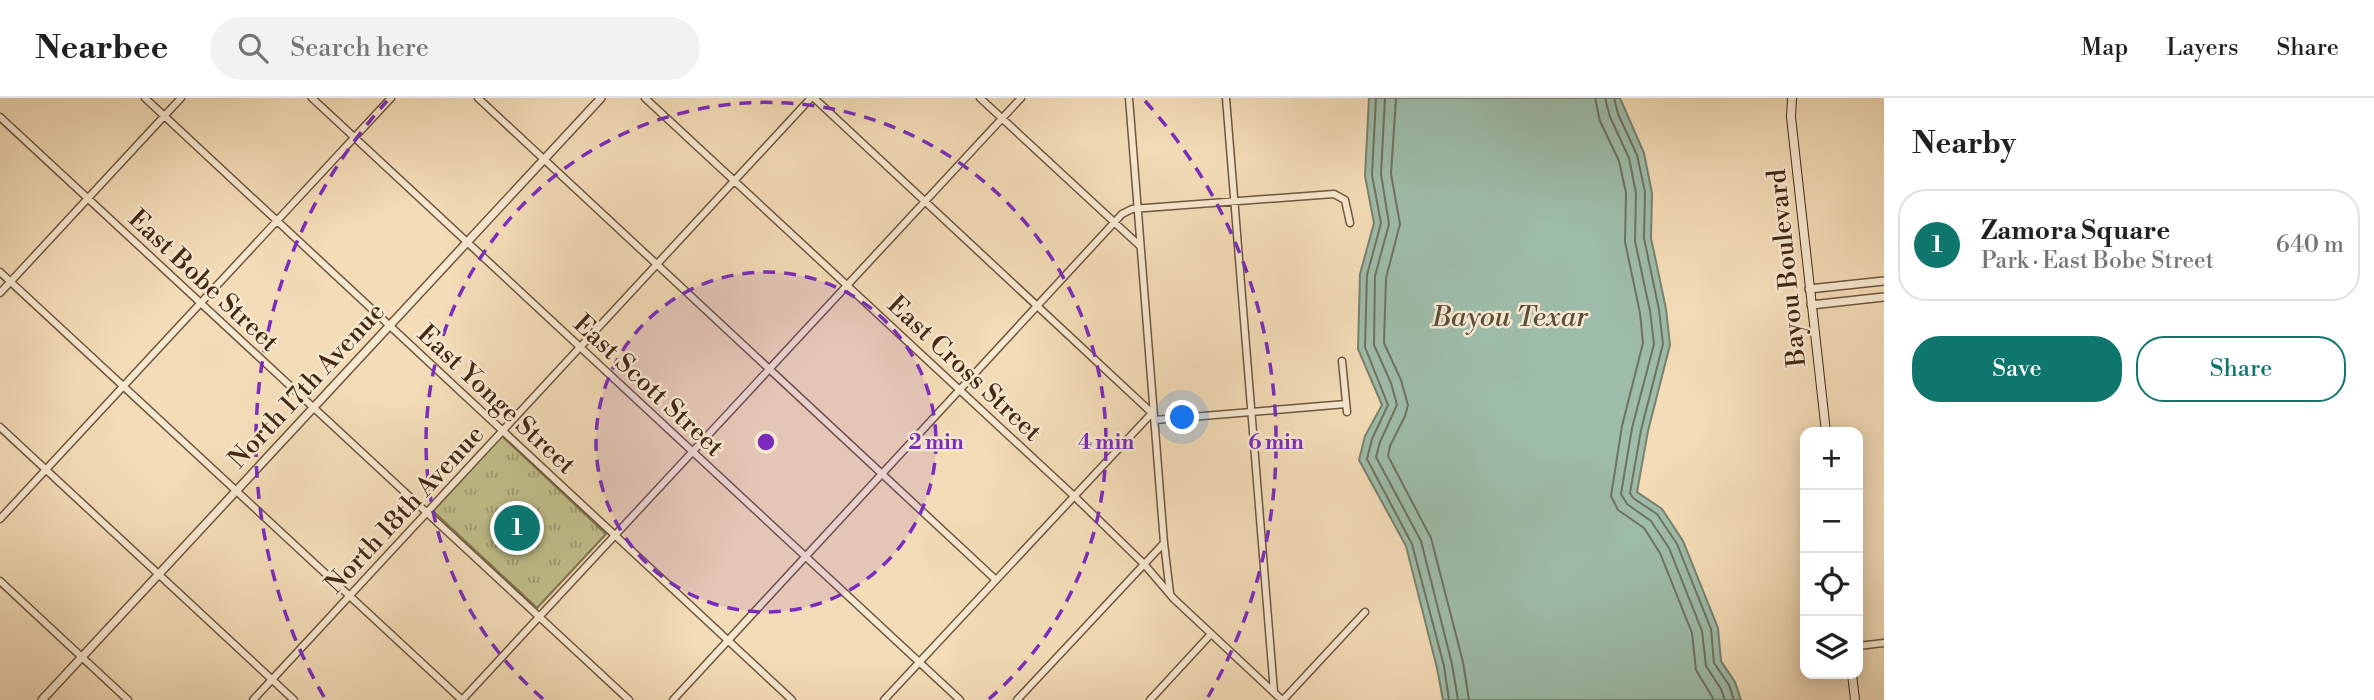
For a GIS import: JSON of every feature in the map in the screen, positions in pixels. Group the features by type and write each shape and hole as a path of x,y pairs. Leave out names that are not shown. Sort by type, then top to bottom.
{"main road":[{"name":"Bayou Boulevard","path":"1792,98 1791,117 1825,427"},
{"path":"1853,679 1855,700"}],"street":[{"name":"East Yonge Street","path":"145,98 792,700"},
{"path":"0,293 181,98"},
{"name":"East Scott Street","path":"312,98 960,700"},
{"path":"0,519 391,98"},
{"path":"478,98 996,580"},
{"name":"North 17th Avenue","path":"42,700 601,98"},
{"name":"East Cross Street","path":"645,98 1074,496 1144,564 1174,599 1282,700"},
{"path":"813,98 1154,415"},
{"name":"North 18th Avenue","path":"253,700 813,98"},
{"path":"980,98 1140,246"},
{"path":"0,272 462,700 1021,98"},
{"path":"1129,98 1168,588 1174,599"},
{"path":"1226,98 1274,692"},
{"name":"East Bobe Street","path":"0,117 629,700"},
{"path":"673,700 1127,211 1334,194 1345,200 1349,223"},
{"path":"1809,289 1884,281"},
{"path":"1811,305 1884,297"},
{"path":"1342,361 1347,412"},
{"path":"884,700 1074,496 1154,415 1252,412 1346,404"},
{"path":"0,427 294,700"},
{"path":"1017,700 1164,543"},
{"path":"0,581 128,700"},
{"path":"1282,700 1365,612"},
{"path":"1150,700 1211,634"},
{"path":"1863,645 1884,643"}],"green space":[{"path":"502,436 606,534 537,608 433,511"}],"water":[{"name":"Bayou Texar","path":"1369,98 1620,98 1644,153 1652,193 1651,238 1666,309 1670,345 1648,431 1637,492 1662,509 1683,541 1718,628 1721,661 1735,682 1741,700 1443,700 1406,546 1359,460 1365,436 1382,405 1358,349 1360,274 1374,223 1365,176"}],"place":[{"name":"Zamora Square","path":"517,528"}]}
